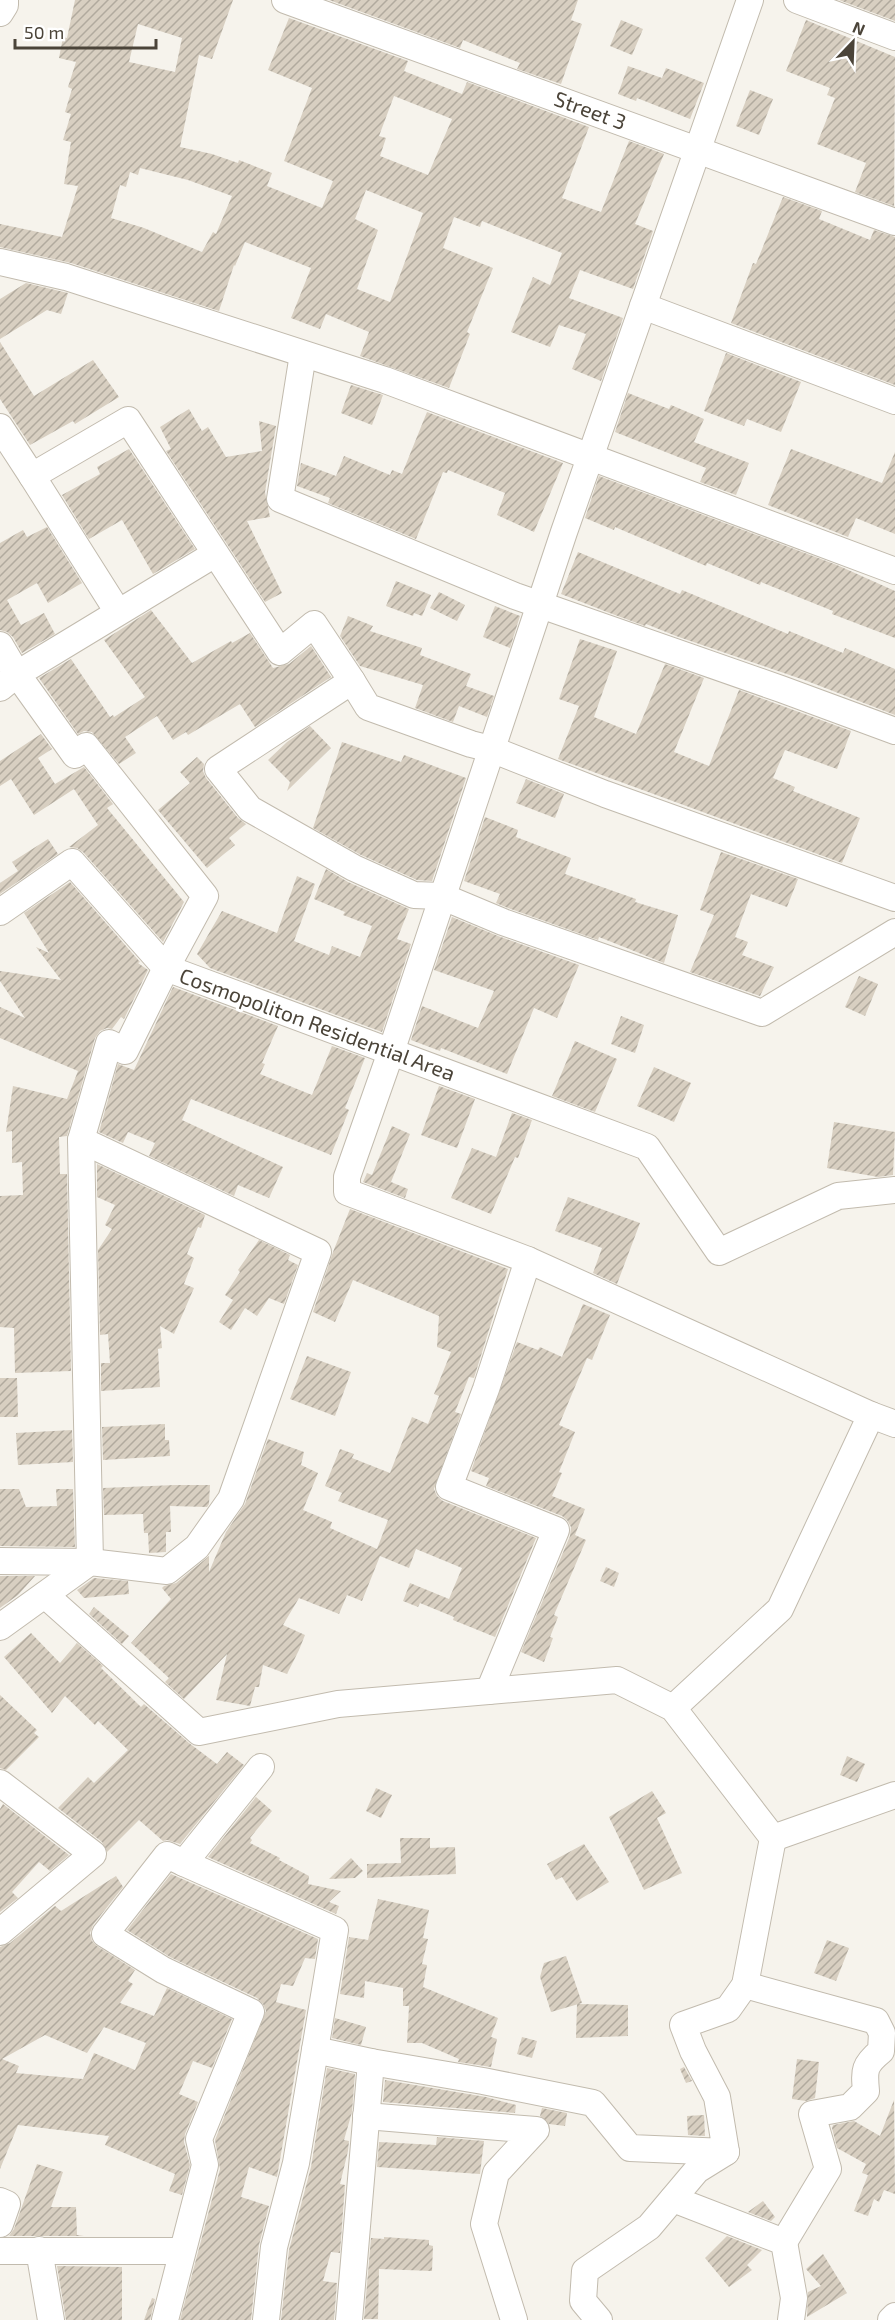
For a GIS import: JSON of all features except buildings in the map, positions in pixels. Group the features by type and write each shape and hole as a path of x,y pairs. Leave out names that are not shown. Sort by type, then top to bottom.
{"street":[{"path":"0,13 5,5 4,0"},
{"name":"Street 3","path":"285,0 895,222"},
{"path":"750,0 441,896 391,1052 347,1177 347,1192 528,1260 895,1424"},
{"path":"797,0 895,37"},
{"path":"0,262 66,277 385,380 895,571"},
{"path":"643,306 895,401"},
{"path":"303,354 280,499 475,580 895,731"},
{"path":"32,477 128,420 280,652 314,624 368,707 471,744 492,749 615,798 895,898"},
{"path":"0,427 118,612"},
{"path":"8,681 215,554"},
{"path":"0,645 8,681 75,755 86,746 205,896 166,968 72,862 0,912"},
{"path":"352,681 218,769 250,809 354,868 414,895 441,896 502,922 762,1013 895,932"},
{"name":"Cosmopoliton Residential Area","path":"90,1562 81,1140 109,1043 125,1051 166,968 647,1147 719,1252 838,1196 895,1190"},
{"path":"0,1561 90,1562 166,1571 197,1547 231,1499 318,1252 81,1140"},
{"path":"489,1691 556,1530 449,1487 486,1389 528,1260"},
{"path":"673,1708 780,1609 871,1415"},
{"path":"0,1627 90,1562"},
{"path":"45,1595 199,1732 338,1704 617,1680 673,1708 772,1838 745,1985 728,2009 683,2025 693,2051 717,2097 726,2152"},
{"path":"184,1863 261,1767"},
{"path":"0,1784 93,1854 0,1932"},
{"path":"772,1838 895,1795"},
{"path":"165,2320 205,2165 199,2139 251,2012 163,1970 105,1934 167,1855 335,1930 296,2163 274,2247 267,2320"},
{"path":"745,1985 876,2021 882,2033 881,2051 870,2060 864,2071 866,2091 850,2107 812,2114 828,2169 784,2242 794,2298 791,2320"},
{"path":"315,2050 593,2103 630,2148 726,2152"},
{"path":"349,2320 371,2062"},
{"path":"366,2116 536,2130 496,2173 484,2223 514,2320"},
{"path":"599,2320 583,2301 585,2271 649,2227 697,2170 726,2152"},
{"path":"673,2199 784,2242"},
{"path":"0,2201 7,2204 0,2224"},
{"path":"39,2250 51,2320"},
{"path":"0,2251 182,2251"},
{"path":"891,2320 895,2316"}]}
